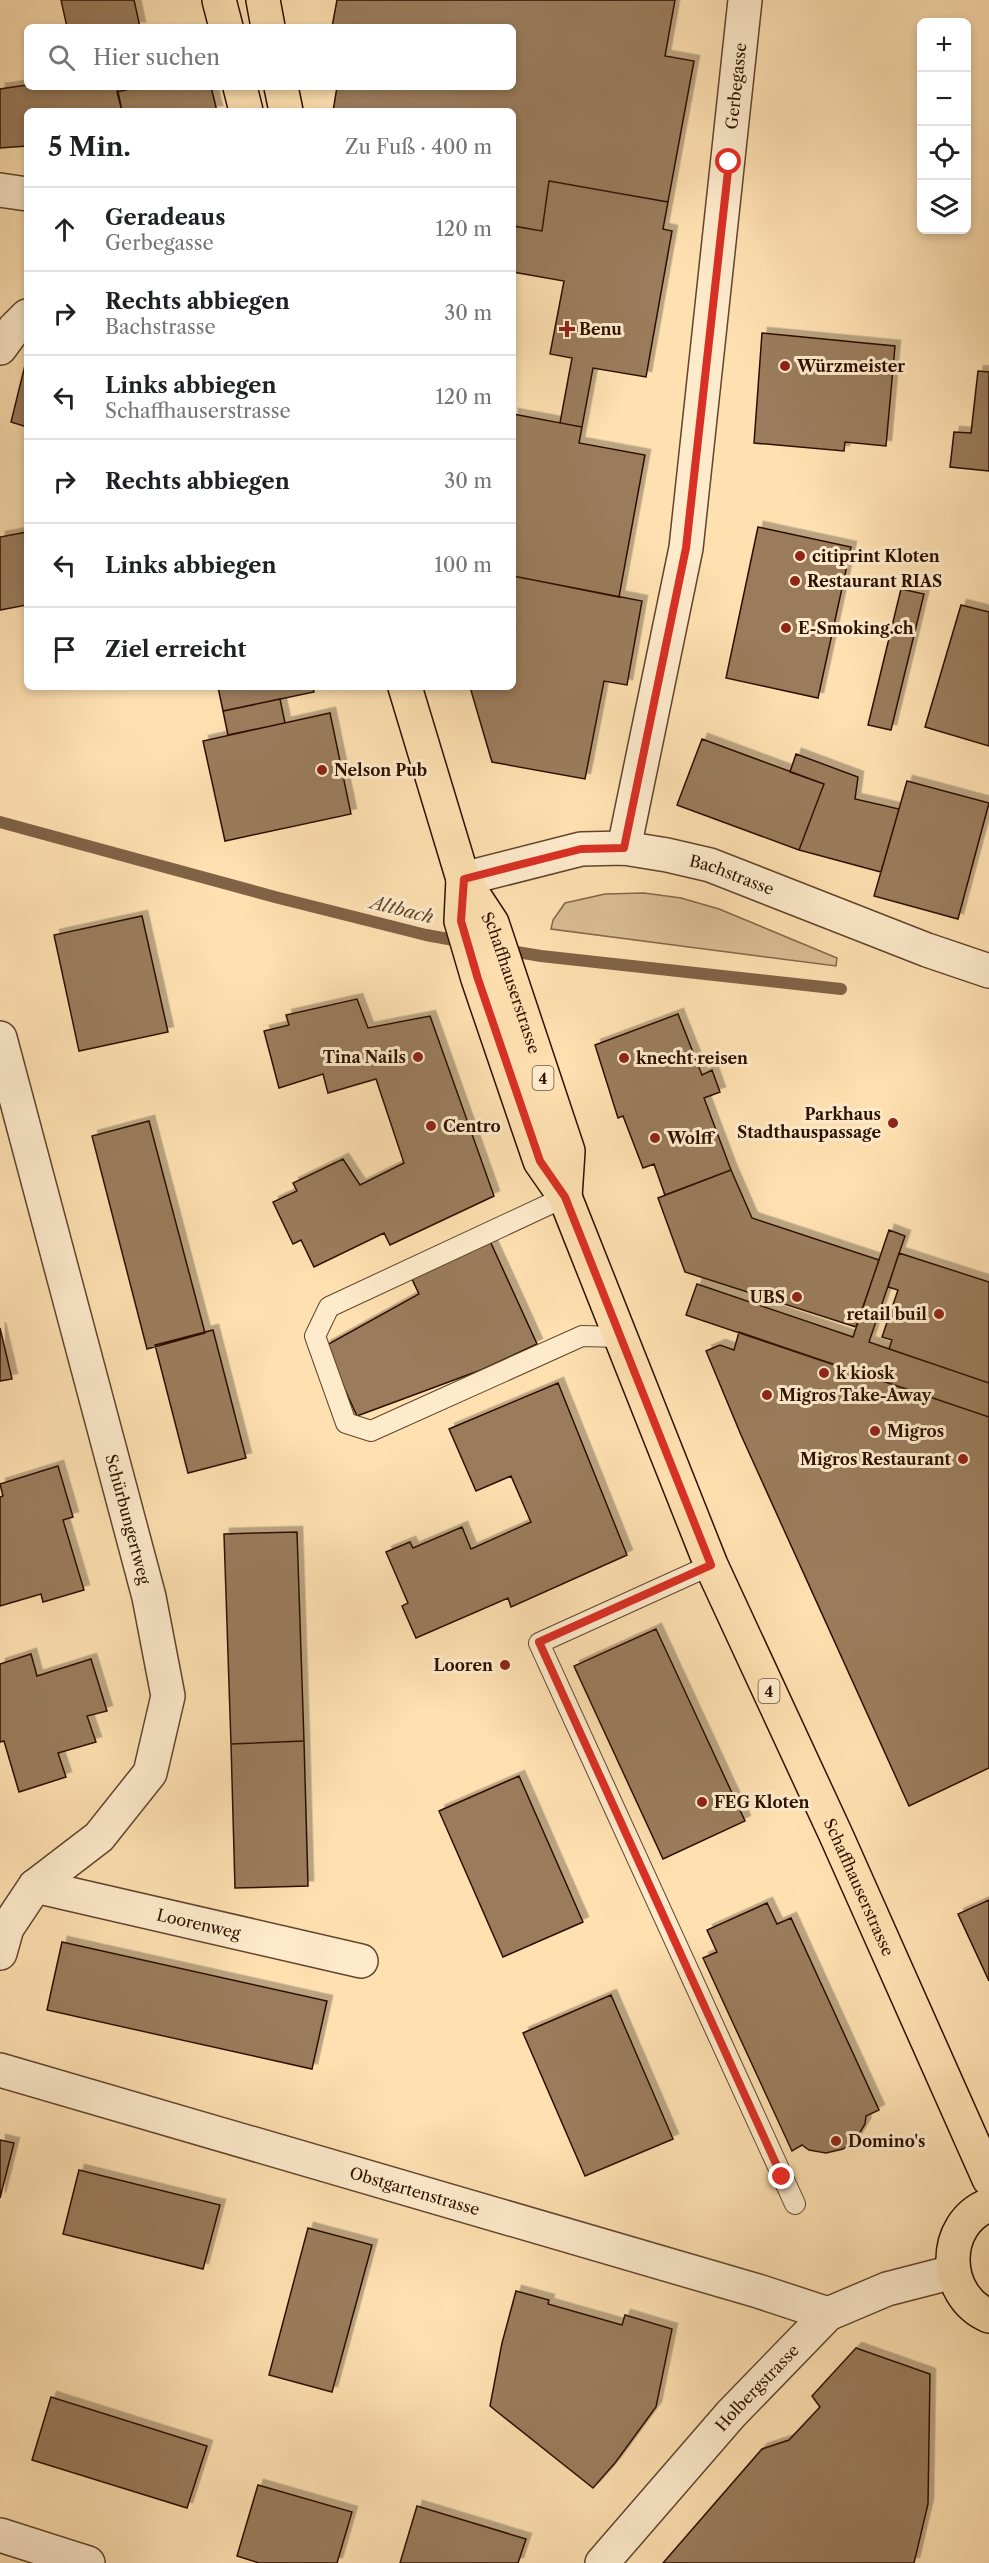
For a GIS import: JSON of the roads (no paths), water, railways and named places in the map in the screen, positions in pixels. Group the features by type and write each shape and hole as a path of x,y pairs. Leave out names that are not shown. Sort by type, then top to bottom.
{"main road":[{"path":"219,0 225,24"},
{"path":"262,0 267,24"},
{"path":"241,90 245,108"},
{"path":"282,90 285,108"},
{"name":"Schaffhauserstrasse","path":"406,690 477,922 504,961 568,1151 565,1197"},
{"name":"Schaffhauserstrasse","path":"477,922 471,956 540,1161 565,1197 711,1565 836,1835 989,2179"},
{"path":"989,2205 968,2220 957,2235 952,2254 953,2272 958,2288 968,2302 989,2316"}],"street":[{"name":"Gerbegasse","path":"624,848 686,548 746,0"},
{"path":"0,190 24,194"},
{"path":"0,348 24,319"},
{"name":"Bachstrasse","path":"464,879 581,849 624,848 667,855 710,865 927,950 989,971"},
{"name":"Schürbungertweg","path":"0,1038 149,1597 168,1696 150,1773 99,1837 35,1886 7,1928 0,1953"},
{"name":"Loorenweg","path":"35,1886 361,1961"},
{"name":"Obstgartenstrasse","path":"0,2070 758,2290 828,2314"},
{"name":"Holbergstrasse","path":"602,2563 731,2414 828,2314 887,2289 953,2272"},
{"path":"0,2535 88,2563"}],"lane":[{"path":"565,1197 329,1307 315,1336 346,1424 371,1431 582,1336 620,1337"},
{"path":"711,1565 539,1642 795,2204"}],"waterway":[{"name":"Altbach","path":"0,822 275,897 426,935 465,942"},
{"name":"Altbach","path":"505,950 541,956 841,989"}],"place":[{"name":"Benu","path":"567,329"},
{"name":"Würzmeister","path":"785,366"},
{"name":"citiprint Kloten","path":"800,556"},
{"name":"Restaurant RIAS","path":"795,581"},
{"name":"E-Smoking.ch","path":"786,628"},
{"name":"Nelson Pub","path":"322,770"},
{"name":"Tina Nails","path":"418,1057"},
{"name":"knecht reisen","path":"624,1058"},
{"name":"Parkhaus Stadthauspassage","path":"893,1123"},
{"name":"Centro","path":"431,1126"},
{"name":"Wolff","path":"655,1138"},
{"name":"UBS","path":"797,1297"},
{"name":"retail buil","path":"939,1314"},
{"name":"k kiosk","path":"824,1373"},
{"name":"Migros Take-Away","path":"767,1395"},
{"name":"Migros","path":"875,1431"},
{"name":"Migros Restaurant","path":"963,1459"},
{"name":"Looren","path":"505,1665"},
{"name":"FEG Kloten","path":"702,1802"},
{"name":"Domino's","path":"836,2141"}]}
